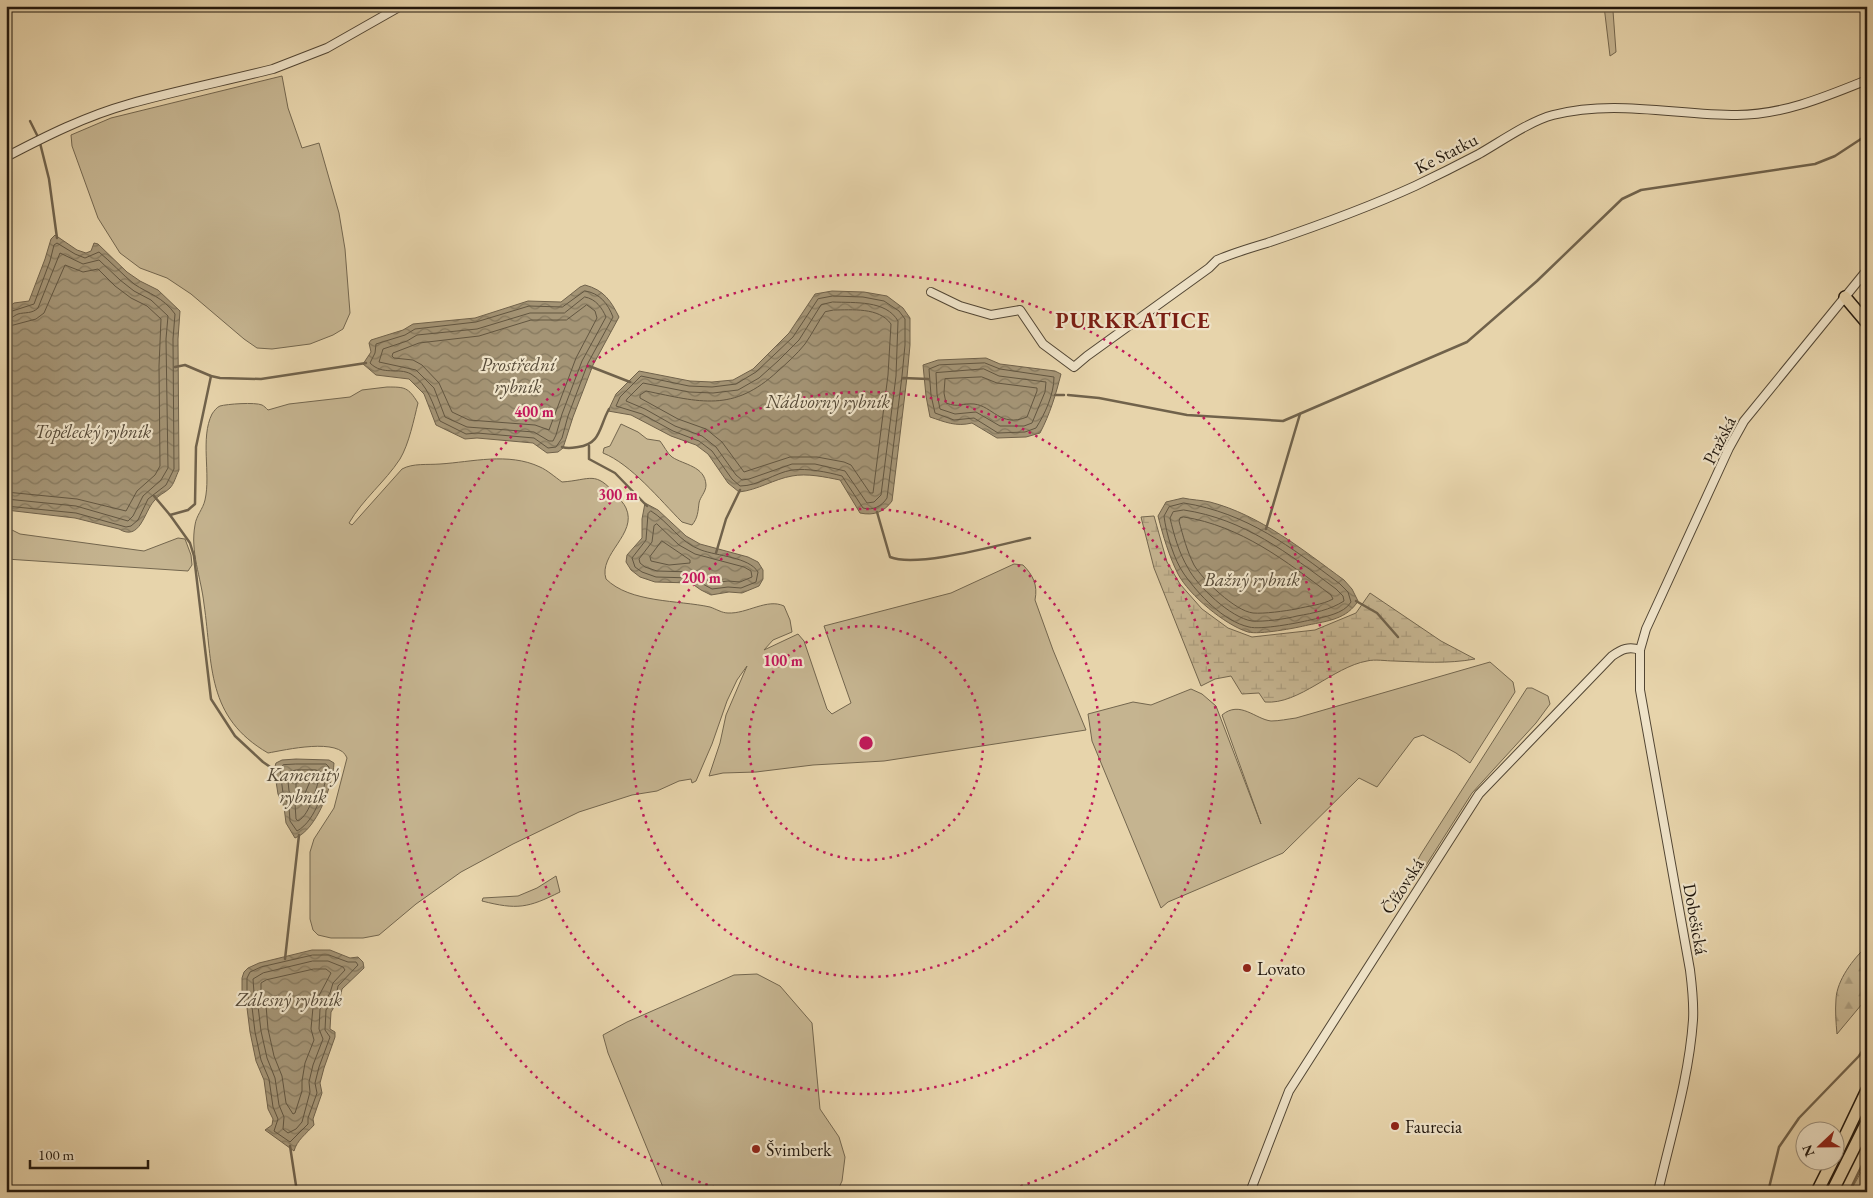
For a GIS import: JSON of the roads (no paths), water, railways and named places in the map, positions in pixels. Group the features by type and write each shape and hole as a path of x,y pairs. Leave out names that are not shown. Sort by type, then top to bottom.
{"highway":[{"path":"1845,297 1867,323"},
{"path":"1846,1134 1867,1090"},
{"path":"1832,1192 1867,1122"},
{"path":"1817,1192 1828,1170"}],"street":[{"path":"6,157 44,137 86,119 128,105 273,70 327,48 401,6"},
{"name":"Ke Statku","path":"931,292 960,306 991,315 1020,310 1044,344 1074,367 1086,356 1209,268 1217,260 1346,214 1413,186 1551,115 1585,109 1613,107 1650,108 1690,114 1739,115 1786,109 1867,80"},
{"name":"Pražská","path":"1640,650 1653,612 1729,448 1744,422 1867,270"},
{"name":"Čížovská","path":"1250,1192 1289,1091 1479,794 1612,656 1626,648 1631,647 1640,650"},
{"name":"Dobešická","path":"1640,650 1640,690 1693,995 1693,1019 1686,1072 1658,1192"}],"water":[{"name":"Topělecký rybník","path":"55,235 77,250 86,253 91,251 94,243 98,244 127,272 158,290 180,311 178,339 179,470 168,490 150,506 141,524 132,532 75,518 6,510 6,309 14,303 29,301 51,239"},
{"name":"Prostřední rybník","path":"585,285 602,293 619,317 593,365 563,448 558,452 547,453 533,443 477,438 465,439 436,425 424,394 409,379 376,375 363,364 371,352 369,343 371,340 403,330 413,324 475,318 528,301 561,302"},
{"name":"Nádvorný rybník","path":"832,291 864,292 887,296 903,308 910,318 907,377 892,501 886,508 870,514 860,513 840,480 816,476 792,476 739,492 728,483 708,454 696,445 671,436 631,415 608,411 616,394 639,371 690,381 712,382 733,380 753,369 789,333 815,294"},
{"path":"986,358 1000,364 1055,371 1061,374 1047,419 1040,433 1026,437 997,438 972,423 956,424 930,417 923,365 938,360"},
{"name":"Bažný rybník","path":"1183,498 1210,502 1246,515 1264,524 1344,580 1352,589 1358,601 1348,612 1336,618 1287,629 1253,633 1229,623 1208,608 1190,591 1178,574 1169,553 1158,516 1166,502"},
{"path":"645,503 658,510 686,536 700,544 748,557 758,562 763,570 763,579 759,586 742,593 729,592 711,595 691,583 655,582 640,577 631,570 626,562 627,555 642,538 642,519"},
{"name":"Kamenitý rybník","path":"282,760 329,760 334,763 331,782 317,816 303,833 295,838 286,823 284,807 278,794 274,769 276,763"},
{"name":"Zálesný rybník","path":"312,950 330,950 350,958 358,957 363,962 364,968 342,989 340,998 331,1012 330,1029 335,1032 335,1037 320,1083 322,1093 313,1119 314,1125 300,1140 294,1151 265,1130 272,1125 273,1119 268,1109 264,1080 256,1061 247,1008 242,995 242,978 248,968 259,963"}],"waterway":[{"path":"30,121 39,139 49,179 57,238"},
{"path":"1068,395 1099,398 1187,415 1283,421 1467,342 1537,281 1622,199 1641,190 1815,164 1835,156 1867,135"},
{"path":"175,367 185,365 220,378 261,379 366,363"},
{"path":"589,366 630,382"},
{"path":"154,496 170,515 188,510 195,504 196,447 211,376"},
{"path":"903,378 928,379"},
{"path":"1055,395 1064,395"},
{"path":"562,447 574,448 591,442 598,434 609,409"},
{"path":"1266,529 1300,414"},
{"path":"589,446 589,459 615,473 647,506"},
{"path":"716,553 726,519 740,490"},
{"path":"877,512 890,557 902,560 938,558 1030,538"},
{"path":"170,515 190,543 194,556 211,699 235,736 263,762 276,771"},
{"path":"1356,601 1377,613 1398,637"},
{"path":"285,959 299,835"},
{"path":"1768,1192 1779,1147 1799,1118 1859,1056 1867,1044"},
{"path":"290,1146 297,1192"},
{"path":"1849,1192 1867,1155"}],"place":[{"name":"Lovato","path":"1247,968"},
{"name":"Faurecia","path":"1395,1126"},
{"name":"Švimberk","path":"756,1149"}],"district":[{"name":"PURKRATICE","path":"1133,320"}]}
